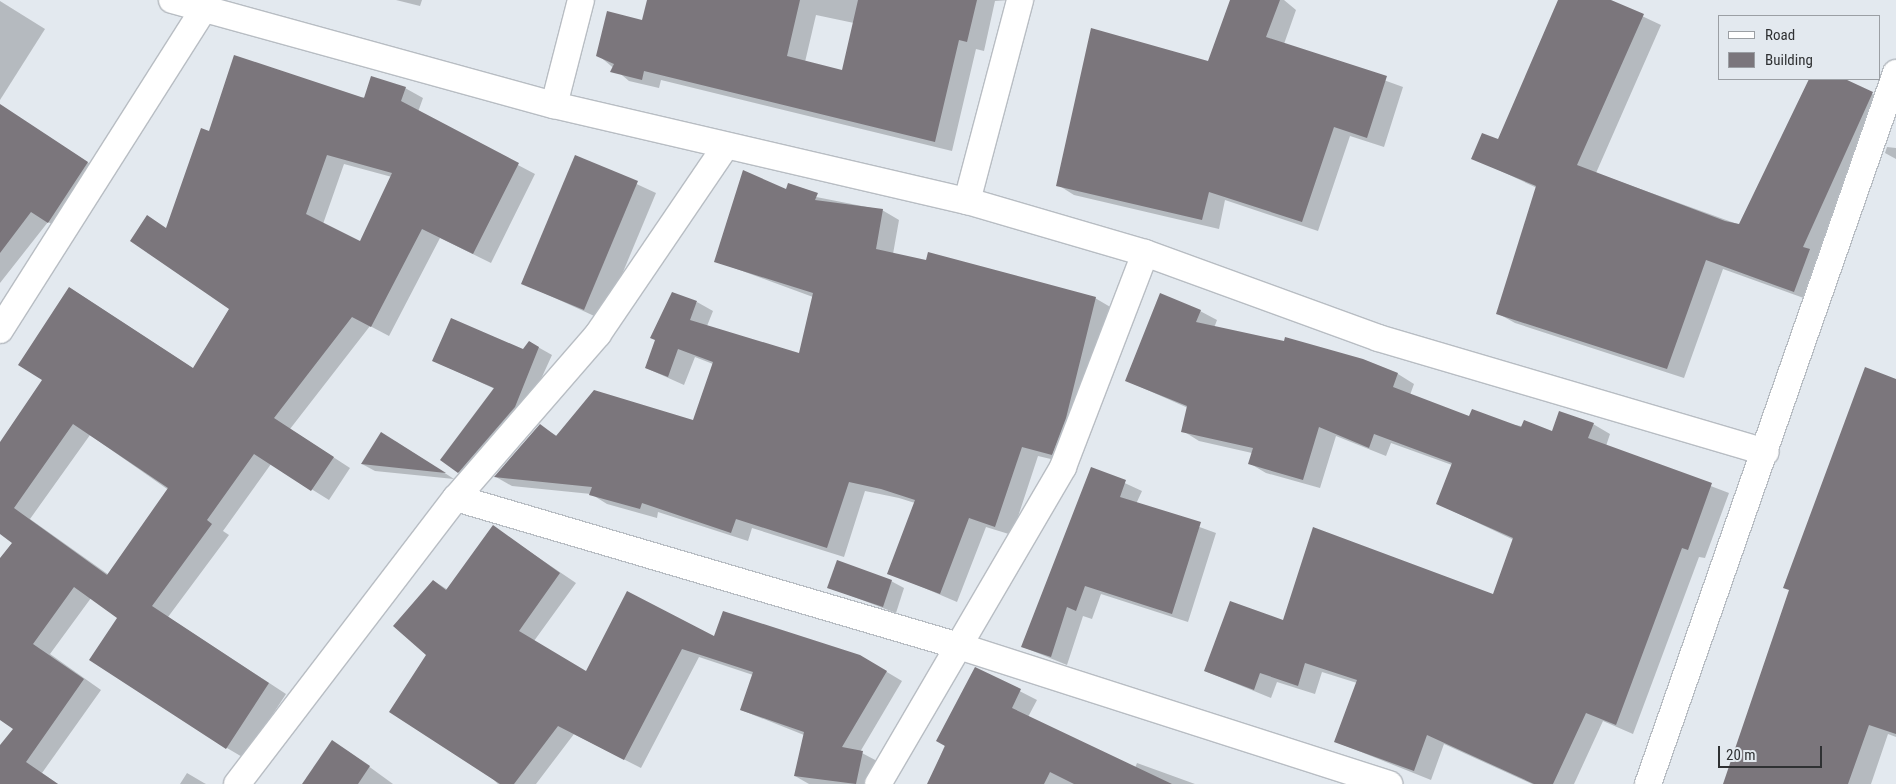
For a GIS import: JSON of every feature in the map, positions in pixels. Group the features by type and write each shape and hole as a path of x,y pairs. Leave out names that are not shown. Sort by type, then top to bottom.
{"street":[{"path":"172,0 554,105 967,201 1145,253 1378,338 1766,452"},
{"path":"554,105 581,0"},
{"path":"967,201 1020,0"},
{"path":"0,330 203,10"},
{"path":"1648,784 1766,452 1896,73"},
{"path":"237,784 456,498 598,334 726,146"},
{"path":"878,784 1063,467 1145,253"},
{"path":"456,498 959,646 1389,784"}],"building":[{"path":"647,0 800,0 787,56 842,70 858,0 977,0 967,42 959,40 935,142 644,71 642,80 610,72 614,64 596,56 607,11 642,20"},
{"path":"1230,0 1280,0 1266,37 1387,76 1367,138 1334,127 1302,222 1209,192 1202,220 1056,186 1091,28 1208,61"},
{"path":"1558,0 1611,0 1644,14 1577,165 1725,221 1739,224 1809,80 1847,80 1873,92 1803,247 1810,249 1794,292 1706,260 1667,369 1496,314 1536,186 1471,159 1482,133 1498,139"},
{"path":"234,55 364,98 371,76 406,87 401,101 519,163 473,254 422,229 371,327 352,317 274,418 334,457 311,491 254,454 207,520 212,524 152,606 269,683 226,749 89,660 117,618 74,587 33,644 84,679 26,762 58,784 0,784 0,745 13,729 0,720 0,558 12,543 0,534 0,442 42,380 18,365 69,287 193,368 229,309 130,241 147,215 166,228 201,128 209,131","holes":["327,155 392,173 360,241 306,214","73,424 168,488 107,575 14,508"]},
{"path":"0,104 88,162 48,223 31,212 0,253"},
{"path":"575,155 638,181 584,310 521,284"},
{"path":"743,170 786,189 788,183 818,193 815,200 883,209 876,249 926,260 928,252 1096,297 1066,418 1052,455 1022,447 995,527 969,518 940,594 887,574 915,500 881,489 849,482 827,548 736,519 731,533 642,503 640,509 589,495 592,487 494,477 540,424 556,436 594,390 693,420 713,362 678,349 668,377 645,368 655,340 650,338 672,292 697,301 690,320 799,353 813,293 714,262"},
{"path":"1160,293 1201,310 1196,322 1284,341 1285,337 1363,359 1398,373 1393,387 1469,416 1472,409 1521,427 1524,420 1552,431 1559,411 1594,423 1588,438 1712,483 1688,550 1682,548 1616,725 1586,713 1553,784 1534,784 1427,735 1414,771 1334,742 1357,680 1305,663 1298,686 1260,673 1254,690 1204,671 1230,601 1283,620 1313,527 1493,594 1513,538 1436,504 1452,463 1374,434 1369,448 1319,427 1303,480 1248,464 1253,448 1181,432 1187,406 1125,381"},
{"path":"451,318 523,349 529,341 539,347 515,407 458,473 440,460 494,388 432,361"},
{"path":"1865,367 1896,379 1896,734 1869,725 1848,784 1723,784 1789,590 1783,588"},
{"path":"381,432 446,473 361,464"},
{"path":"1091,467 1126,480 1120,497 1201,522 1172,614 1085,586 1076,611 1067,607 1051,657 1021,647"},
{"path":"493,525 560,573 519,631 586,671 627,591 714,636 723,611 860,655 887,671 842,747 863,751 856,784 794,776 804,732 740,710 753,672 682,649 624,760 558,726 514,784 500,784 389,712 426,655 393,626 433,580 446,590"},
{"path":"837,560 892,580 883,607 827,588"},
{"path":"975,667 1021,689 1012,708 1172,784 1074,784 1050,772 1044,784 927,784 945,746 936,741"},
{"path":"332,740 370,766 358,784 302,784"}]}
